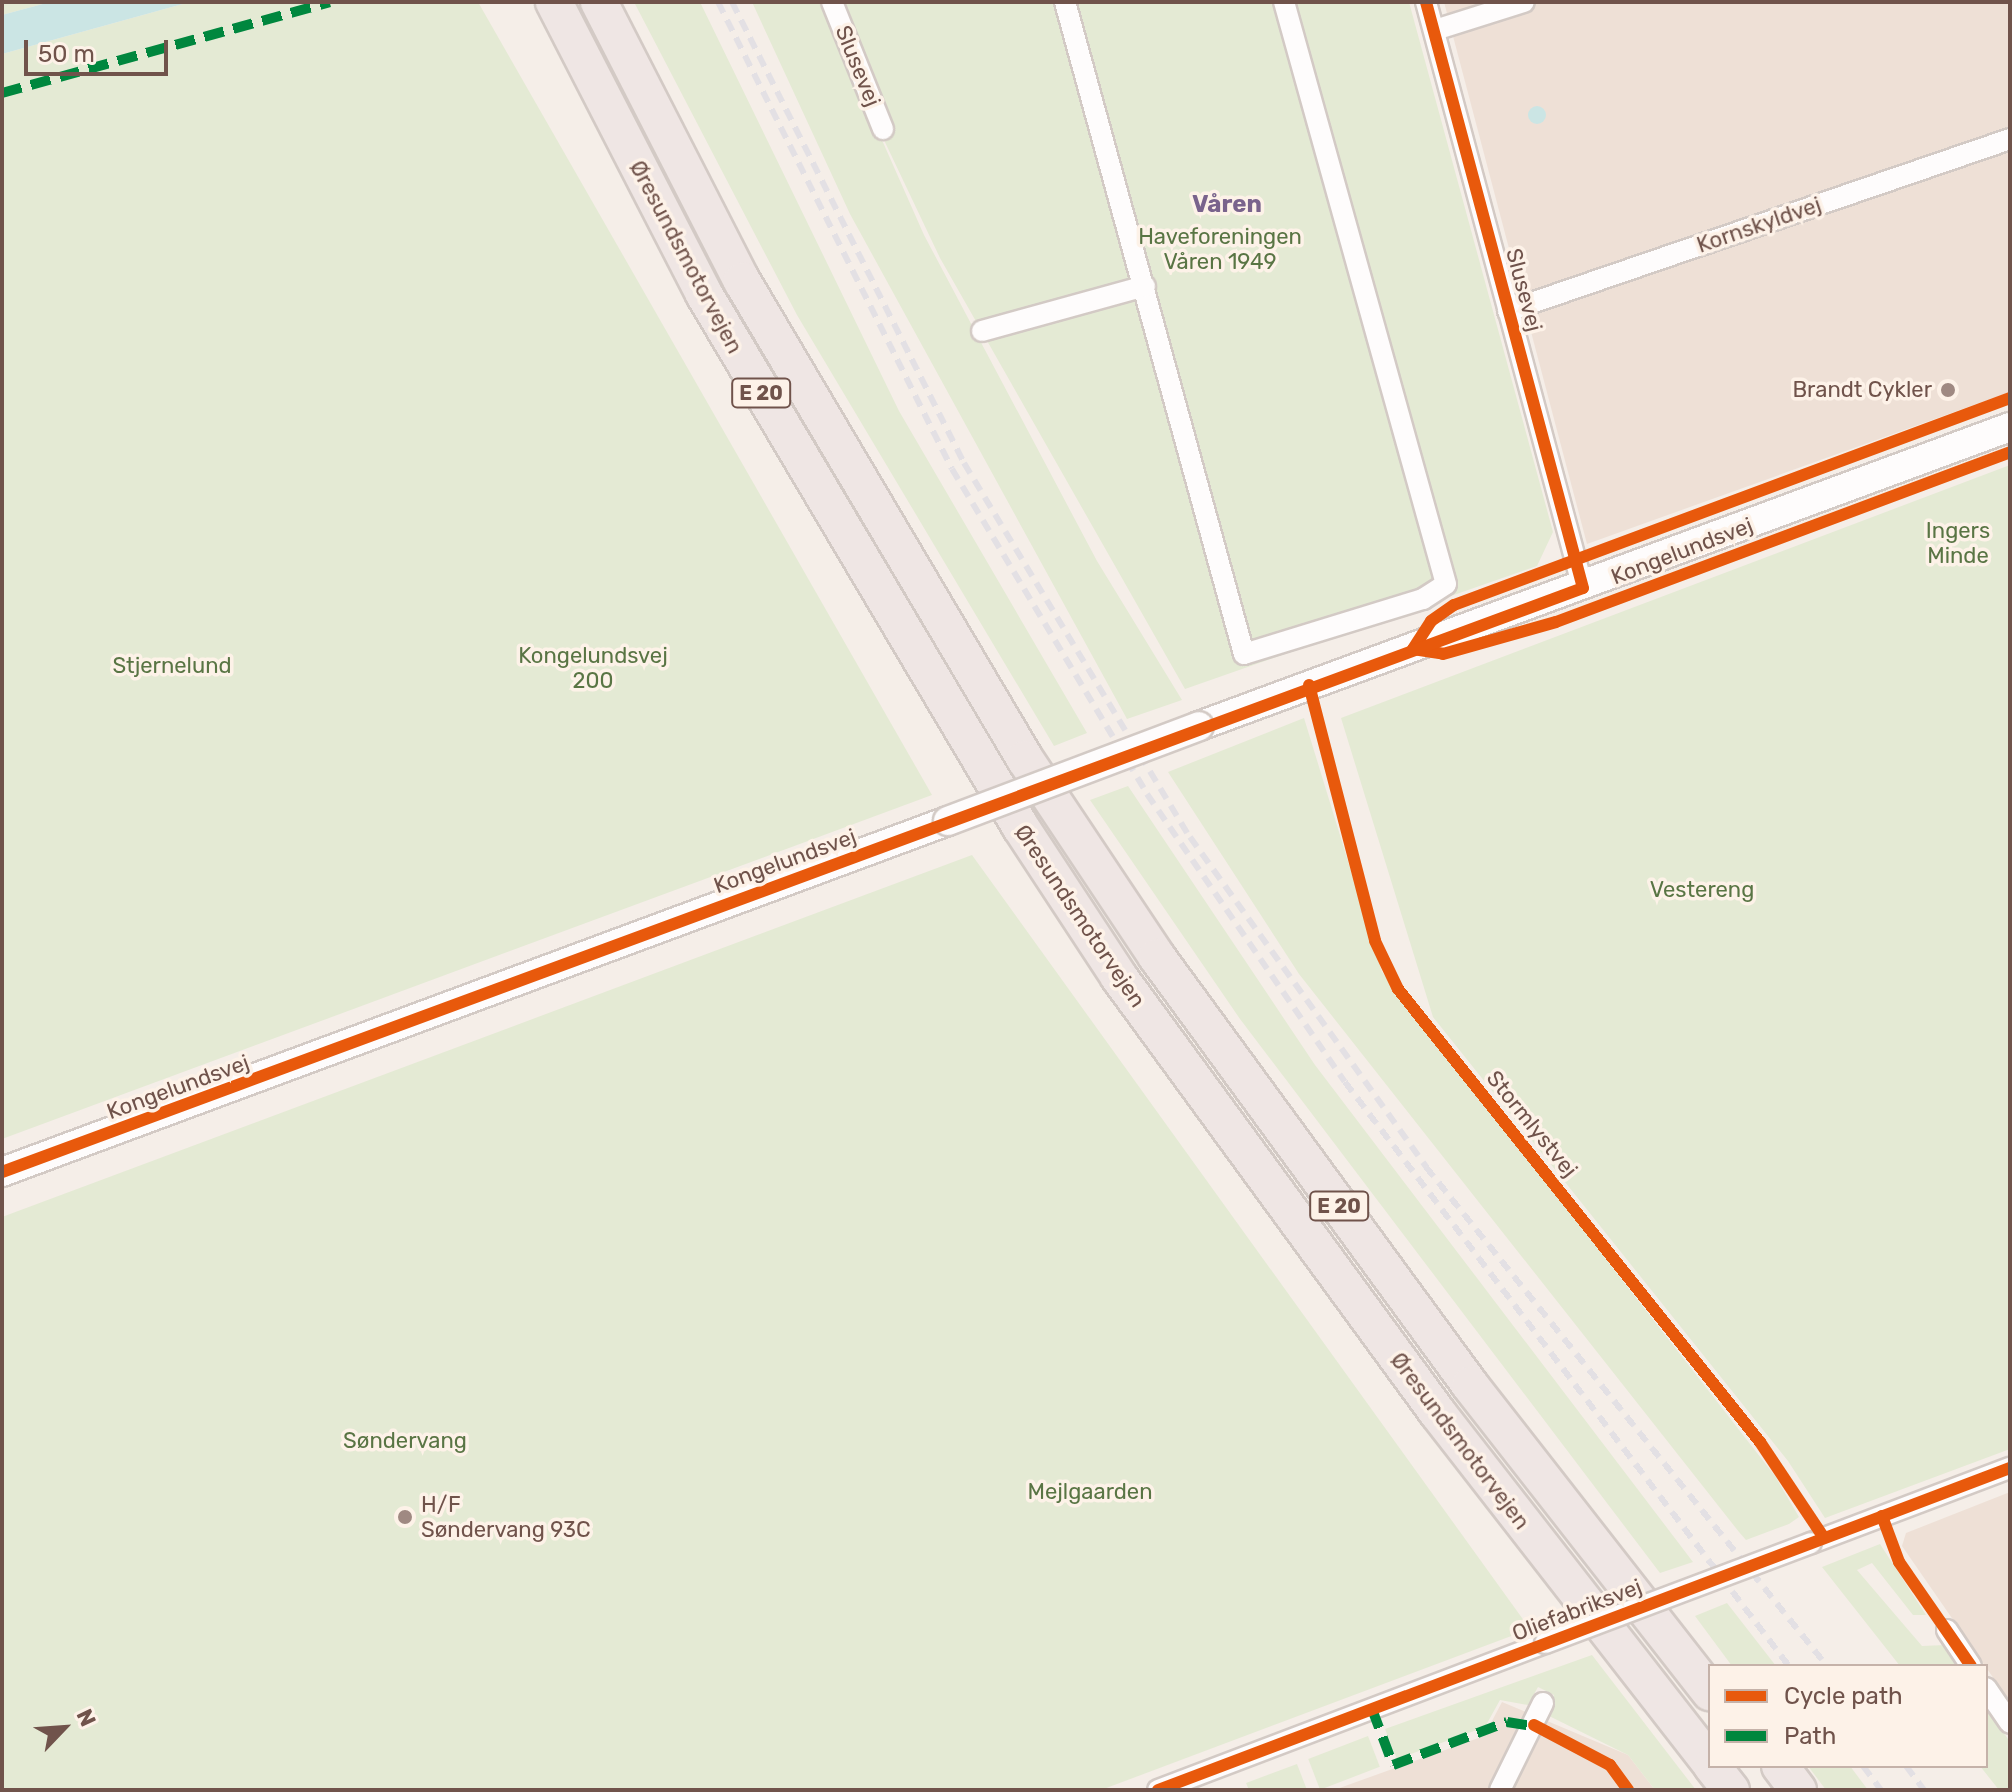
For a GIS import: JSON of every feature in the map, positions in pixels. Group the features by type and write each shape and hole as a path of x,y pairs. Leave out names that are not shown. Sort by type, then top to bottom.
{"highway":[{"name":"Øresundsmotorvejen","path":"554,2 704,294 994,787 1119,977 1569,1585 1708,1760"},
{"name":"Øresundsmotorvejen","path":"599,2 742,281 1032,770 1157,957 1470,1385 1699,1674"},
{"path":"1569,1585 1712,1790"},
{"name":"Øresundsmotorvejen","path":"1714,1768 1731,1790"},
{"path":"1765,1768 1781,1790"},
{"path":"1782,1768 1798,1790"}],"street":[{"name":"Slusevej","path":"832,2 883,129"},
{"path":"1065,2 1244,654 1423,599 1446,584 1284,2"},
{"name":"Slusevej","path":"1426,2 1583,588"},
{"path":"1435,30 1524,2"},
{"name":"Kornskyldvej","path":"1508,311 2010,139"},
{"path":"982,331 1145,286"},
{"name":"Kongelundsvej","path":"2,1172 1199,726 1583,588 2010,427"},
{"name":"Oliefabriksvej","path":"1158,1790 2010,1468"},
{"path":"1947,1630 1970,1664"},
{"path":"1988,1691 2010,1723"},
{"path":"1500,1790 1543,1703"}],"shaded area":[{"path":"1444,2 2010,2 2010,392 1587,544"},
{"path":"2010,1492 2010,1702 1988,1670 1988,1664 1984,1664 1902,1546 1906,1533"},
{"path":"1502,1702 1628,1755 1655,1790 1334,1790 1484,1736"}],"green space":[{"path":"2,2 50,2 2,15"},
{"name":"Kongelundsvej 200","path":"190,2 478,2 932,795 2,1139 2,54"},
{"path":"634,2 700,2 899,411 1087,733 1054,746 797,315"},
{"name":"Haveforeningen Våren 1949","path":"752,2 1409,2 1553,532 1537,566 1185,689 940,258 855,79 924,235 1097,561 1182,700 1127,719 850,214"},
{"name":"Vestereng","path":"2010,465 2010,1449 1825,1518 1788,1461 1433,1017 1341,718"},
{"path":"1304,718 1382,972 1775,1476 1799,1517 1789,1524 1746,1540 1739,1532 1299,974 1168,772"},
{"path":"1128,786 1315,1065 1693,1562 1660,1573 1240,1019 1090,800"},
{"path":"972,855 1530,1629 1101,1790 2,1790 2,1217"},
{"path":"1880,1544 1926,1615 1913,1615 1872,1563 1857,1570 1922,1646 1945,1645 1958,1664 1898,1664 1822,1567"},
{"path":"1727,1603 1774,1664 1731,1664 1695,1616"},
{"path":"1592,1655 1696,1790 1655,1790 1628,1755 1545,1714 1554,1695 1538,1687 1528,1705 1500,1700 1485,1727 1397,1759 1385,1729"},
{"path":"1988,1710 2010,1742 2010,1790 1999,1790 1982,1768 1988,1768"},
{"path":"1368,1736 1380,1767 1320,1790 1308,1759"},
{"path":"1297,1764 1307,1790 1249,1790 1246,1783"},
{"path":"1810,1768 1852,1768 1868,1790 1826,1790"}],"water":[{"path":"50,2 190,2 2,54 2,15"},
{"path":"1533,106 1541,106 1546,115 1544,122 1533,124 1528,119 1528,111"}],"railway":[{"path":"718,2 952,469 1147,794 1345,1082 1787,1664"},
{"path":"732,2 964,463 1190,837 1426,1167 1825,1664"},
{"path":"1864,1768 1881,1790"},
{"path":"1908,1768 1924,1790"}],"marked path":[{"path":"2,93 330,2"},
{"path":"1372,1709 1393,1765 1507,1722 1538,1727"}],"cycle path":[{"path":"2,1172 1583,588 1426,2"},
{"path":"1413,649 1431,621 1454,605 2010,398"},
{"path":"1413,649 1443,654 1556,622 2010,452"},
{"name":"Stormlystvej","path":"1309,685 1375,941 1398,989 1760,1442 1824,1538"},
{"path":"1158,1790 2010,1468"},
{"path":"1882,1516 1899,1562 1970,1664"},
{"path":"1534,1725 1610,1765 1628,1790"}],"place":[{"name":"Brandt Cykler","path":"1948,390"},
{"name":"H/F Søndervang 93C","path":"405,1517"}],"district":[{"name":"Våren","path":"1227,205"}],"park label":[{"name":"Ingers Minde","path":"1958,542"},
{"name":"Stjernelund","path":"172,666"},
{"name":"Søndervang","path":"405,1441"},
{"name":"Mejlgaarden","path":"1090,1492"}]}
